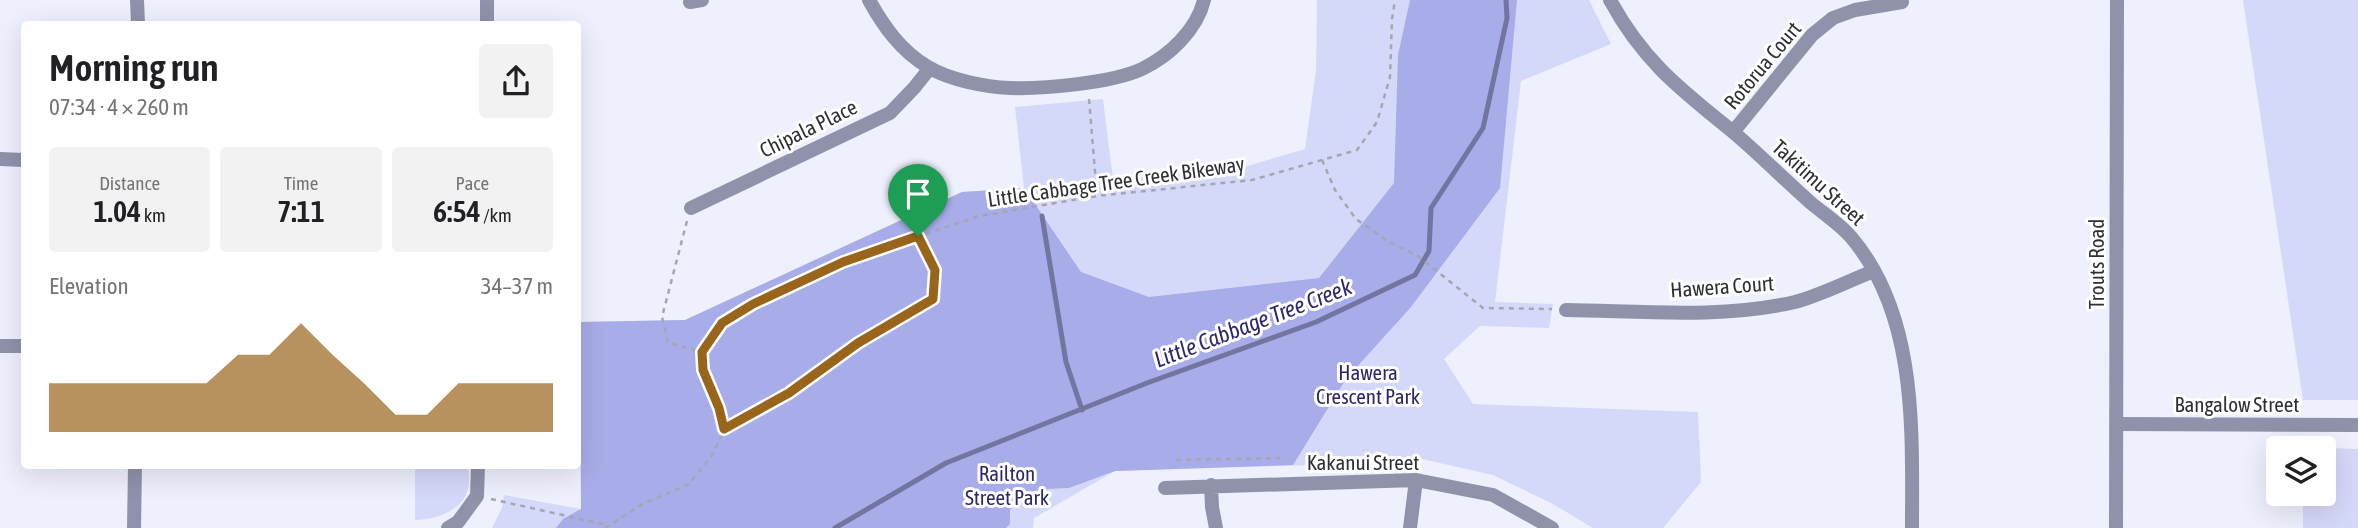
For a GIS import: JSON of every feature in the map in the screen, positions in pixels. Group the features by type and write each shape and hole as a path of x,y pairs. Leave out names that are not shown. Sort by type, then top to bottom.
{"street":[{"path":"137,0 138,21"},
{"path":"487,0 487,21"},
{"path":"869,0 882,23 903,48 930,68 972,82 1010,88 1088,82 1140,70 1164,57 1192,29 1204,0"},
{"name":"Takitimu Street","path":"1609,0 1641,48 1664,76 1733,132 1850,236 1874,271 1898,326 1907,384 1912,448 1912,528"},
{"name":"Trouts Road","path":"2116,528 2117,0"},
{"name":"Rotorua Court","path":"1733,132 1812,35 1833,18 1855,9 1902,2"},
{"name":"Chipala Place","path":"691,208 890,113 930,68"},
{"path":"0,159 21,159"},
{"name":"Hawera Court","path":"1566,310 1692,312 1758,309 1798,301 1874,271"},
{"path":"0,346 21,346"},
{"name":"Bangalow Street","path":"2117,425 2358,425"},
{"path":"134,528 135,469"},
{"path":"448,528 458,522 477,496 478,469"},
{"path":"1410,528 1416,480"},
{"name":"Kakanui Street","path":"1165,488 1416,480 1493,495 1552,528"},
{"path":"1211,485 1216,528"}],"path":[{"name":"Little Cabbage Tree Creek Bikeway","path":"702,352 722,323 753,304 843,262 979,216 1097,196 1252,180 1357,150 1377,122 1390,77 1395,0"},
{"path":"1088,82 1097,196"},
{"path":"1322,160 1335,190 1356,219 1441,272 1483,308 1566,310"},
{"path":"691,208 662,317 668,343 702,352 703,370 719,408 724,429"},
{"path":"477,496 606,527 644,503 688,485 711,457 724,429 789,393 858,343 933,299 935,270 918,236"},
{"path":"1176,460 1279,458"}],"green space":[{"path":"1317,0 1589,0 1611,44 1521,81 1495,302 1553,304 1549,328 1480,326 1444,359 1473,404 1698,412 1701,482 1663,528 1593,528 1553,504 1493,475 1422,459 1115,471 1034,518 1033,528 492,528 502,508 504,495 581,509 581,322 685,320 962,192 1024,188 1015,107 1103,99 1113,179 1234,170 1305,149 1316,70"},
{"name":"Railton Street Park","path":"1410,0 1517,0 1500,188 1411,307 1346,379 1293,465 1115,471 1069,488 1021,493 1010,510 1010,524 1006,528 556,528 563,519 581,509 581,322 685,320 962,192 1024,188 1081,272 1149,297 1319,278 1394,183 1398,55"},
{"path":"2243,0 2358,0 2358,400 2303,400"},
{"path":"2336,448 2358,449 2358,528 2303,528 2303,506 2336,506"},
{"path":"415,469 469,469 469,486 460,503 447,513 415,520"}],"waterway":[{"name":"Little Cabbage Tree Creek","path":"835,528 946,463 1147,383 1316,322 1415,275 1429,251 1431,208 1483,128 1507,18 1506,0"},
{"path":"1042,216 1066,362 1082,410"}],"route":[{"path":"918,236 935,270 933,299 858,343 789,393 724,429 719,408 703,370 702,352 722,323 753,304 843,262 918,236"}],"park label":[{"name":"Hawera Crescent Park","path":"1368,384"}]}
